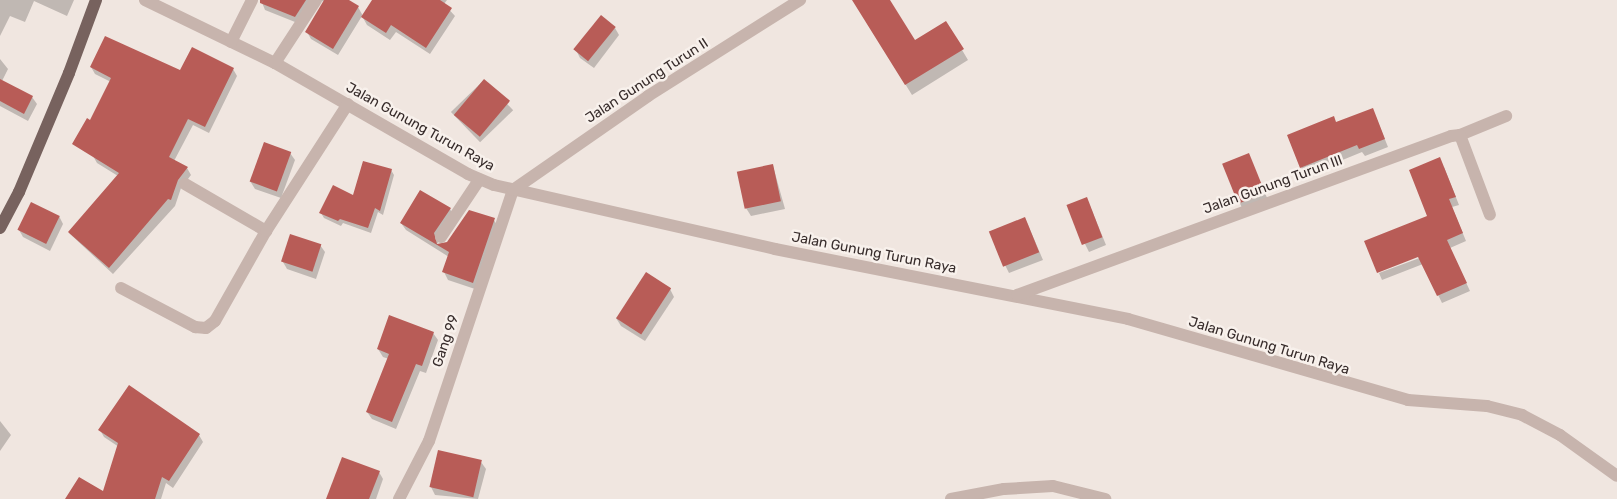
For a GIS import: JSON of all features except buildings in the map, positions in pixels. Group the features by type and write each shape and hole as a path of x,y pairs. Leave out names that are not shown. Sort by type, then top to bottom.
{"main road":[{"path":"0,228 19,192 69,73 96,0"}],"street":[{"name":"Jalan Gunung Turun Raya","path":"145,0 275,63 479,180 513,190 774,249 1017,295 1128,319 1359,389 1408,400 1487,406 1522,415 1560,435 1617,476"},
{"path":"231,42 252,0"},
{"path":"275,63 316,0"},
{"name":"Jalan Gunung Turun II","path":"513,190 648,96 800,0"},
{"path":"121,288 185,323 206,328 215,321 266,230 348,104"},
{"name":"Jalan Gunung Turun III","path":"1017,295 1460,135 1506,116"},
{"path":"1460,135 1490,215"},
{"path":"441,237 479,180"},
{"path":"185,184 266,230"},
{"name":"Gang 99","path":"399,499 429,441 513,190"},
{"path":"951,499 1004,489 1043,486 1072,488 1105,499"}]}
